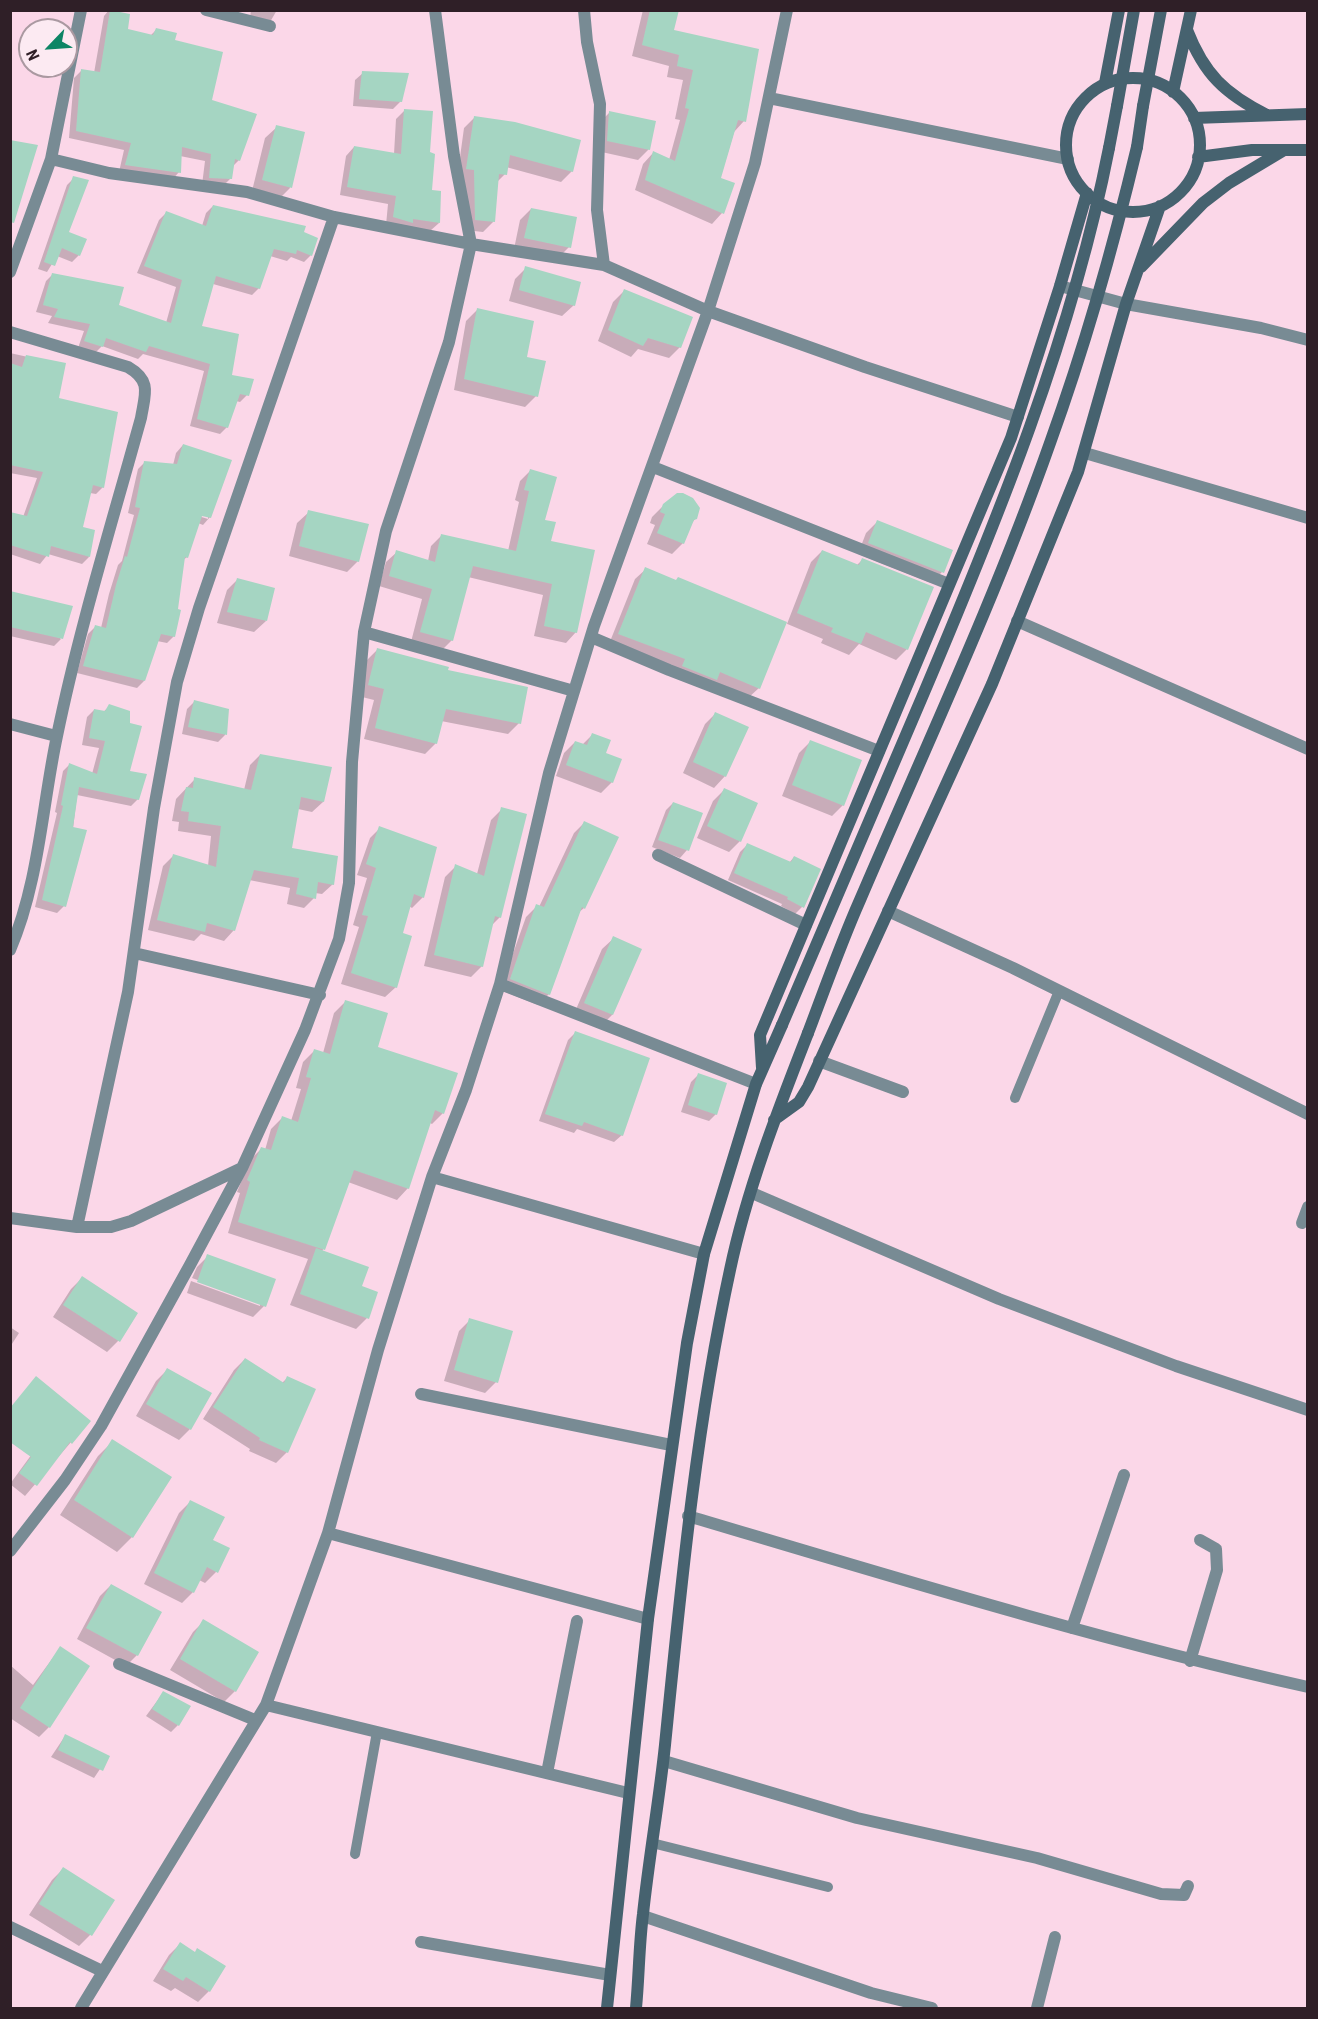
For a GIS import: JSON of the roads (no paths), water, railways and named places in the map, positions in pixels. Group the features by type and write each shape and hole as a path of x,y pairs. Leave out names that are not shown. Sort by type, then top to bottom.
{"main road":[{"path":"1105,83 1119,10"},
{"path":"607,2008 648,1619 671,1445 704,1254 756,1084 967,591 1030,426 1074,294 1105,168 1134,10"},
{"path":"636,2008 643,1916 664,1761 688,1516 728,1278 774,1120 859,901 915,778 988,604 1050,444 1102,288 1137,147 1161,10"},
{"path":"1173,92 1191,10"},
{"path":"1186,30 1211,75 1239,101 1267,116"},
{"path":"1131,78 1144,79 1173,92 1194,118 1198,130 1198,157 1195,169 1181,191 1160,206 1141,211 1121,211 1108,207 1087,193 1072,172 1068,159 1067,133 1076,109 1084,98 1105,83 1131,78"},
{"path":"1194,118 1308,114"},
{"path":"1198,157 1252,150 1308,150"},
{"path":"1140,267 1203,203 1229,183 1284,150"},
{"path":"762,1069 760,1035 1018,417 1087,193"},
{"path":"774,1120 799,1102 992,684 1085,453 1126,304 1160,206"}],"street":[{"path":"10,272 51,159 81,10"},
{"path":"206,10 270,26"},
{"path":"10,1551 65,1480 101,1426 242,1168 320,995 339,939 349,883 352,762 364,632 386,531 449,342 471,244 454,156 435,10"},
{"path":"584,10 587,42 600,104 597,210 604,266"},
{"path":"81,2008 266,1705 328,1533 378,1350 432,1177 466,1090 500,984 549,773 591,637 708,311 755,163 787,10"},
{"path":"769,98 1068,159"},
{"path":"51,159 109,172 248,192 334,217 471,244 604,266 708,311 1018,417"},
{"path":"77,1227 128,992 154,808 177,682 199,608 334,217"},
{"path":"1060,286 1126,304 1261,328 1308,340"},
{"path":"10,332 128,367 140,374 146,388 141,418 89,603 56,736 36,860 10,950"},
{"path":"1085,453 1308,518"},
{"path":"653,468 949,584"},
{"path":"1017,621 1308,749"},
{"path":"364,632 574,692"},
{"path":"591,637 669,670 879,751"},
{"path":"10,724 56,736"},
{"path":"658,855 806,925"},
{"path":"888,912 1059,991 1308,1114"},
{"path":"134,953 320,995"},
{"path":"500,984 756,1084"},
{"path":"819,1062 903,1092"},
{"path":"10,1218 77,1227 111,1227 131,1221 242,1168"},
{"path":"432,1177 704,1254"},
{"path":"752,1193 999,1299 1176,1366 1308,1410"},
{"path":"1302,1223 1308,1207"},
{"path":"421,1395 671,1445"},
{"path":"1071,1628 1124,1475"},
{"path":"688,1516 1190,1661 1308,1687"},
{"path":"328,1533 648,1619"},
{"path":"1190,1661 1217,1570 1216,1549 1200,1540"},
{"path":"546,1773 577,1621"},
{"path":"119,1664 255,1720"},
{"path":"266,1705 628,1793"},
{"path":"664,1761 857,1818 1037,1858 1161,1894 1178,1897 1184,1895 1188,1886"},
{"path":"643,1916 871,1993 932,2008"},
{"path":"10,1927 102,1971"},
{"path":"1037,2008 1055,1937"},
{"path":"421,1942 610,1975"}],"lane":[{"path":"1015,1098 1059,991"},
{"path":"355,1854 377,1732"},
{"path":"652,1843 828,1887"}]}
